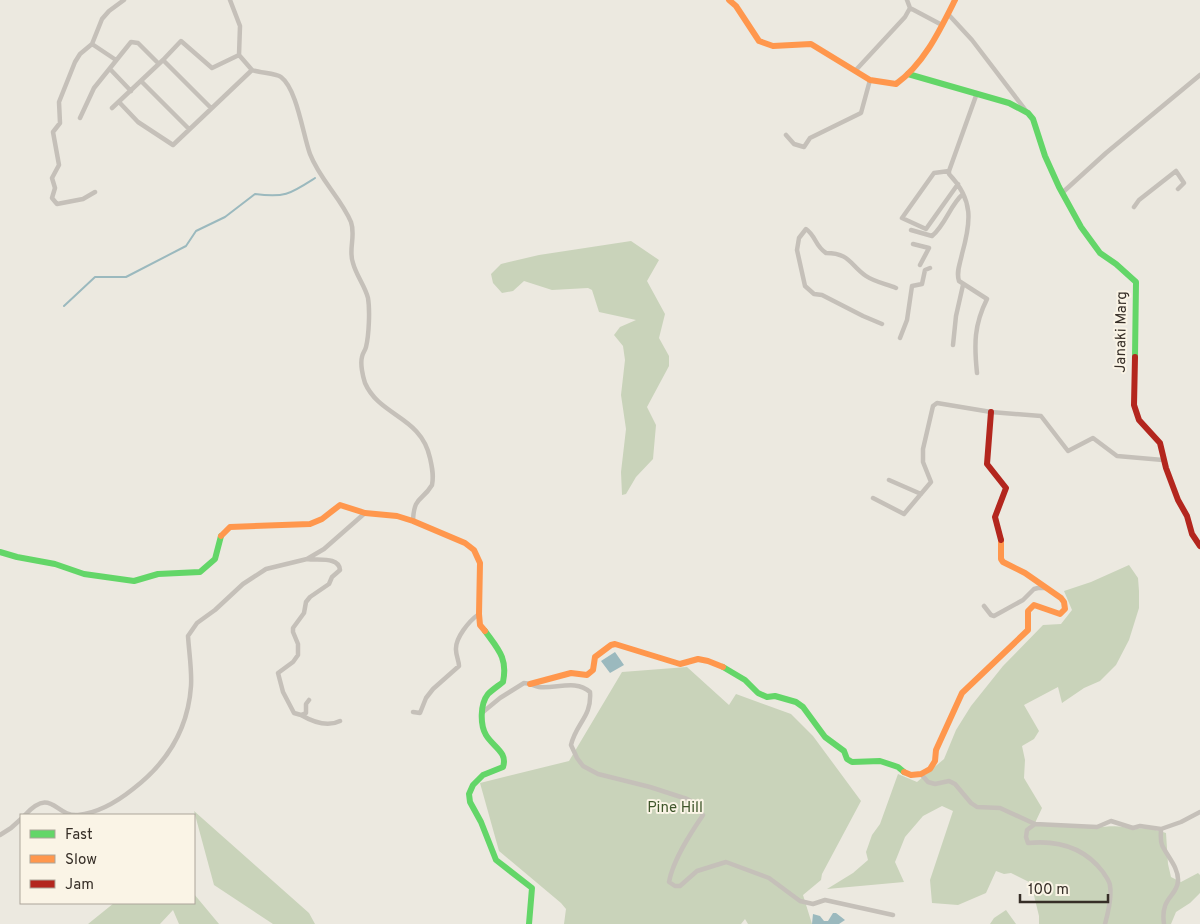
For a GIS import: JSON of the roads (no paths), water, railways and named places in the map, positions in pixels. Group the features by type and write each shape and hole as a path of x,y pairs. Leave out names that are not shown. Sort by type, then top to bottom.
{"street":[{"path":"95,192 83,199 56,204 52,198 55,188 52,178 59,165 54,132 60,123 59,102 75,62 80,54 92,44 102,19 124,0"},
{"path":"230,0 240,26 239,55 252,70 276,74 282,77 289,86 310,154 320,176 339,201 350,222 353,234 352,264 368,298 367,340 361,364 365,382 377,401 404,419 418,432 429,454 433,473 432,485 417,500 413,511 413,521"},
{"path":"729,0 736,6 759,40 773,46 811,44 870,80 896,84 908,74 936,37 955,0"},
{"path":"907,0 910,8 942,25"},
{"path":"855,71 905,17 910,8"},
{"path":"948,14 972,40 1028,113"},
{"path":"112,108 181,41 212,68 239,55"},
{"path":"80,118 94,88 127,46 134,42 138,43 161,62 211,108"},
{"path":"92,44 116,60"},
{"path":"110,69 131,91"},
{"path":"119,102 138,122 173,145 252,70"},
{"path":"908,74 977,92 1009,103 1028,113"},
{"path":"1062,193 1106,153 1200,75"},
{"path":"786,134 794,144 804,147 810,138 860,112 870,80"},
{"path":"141,81 189,129"},
{"path":"976,373 975,334 978,317 986,299 959,282 958,271 969,231 968,206 958,184 949,174 949,171 977,92"},
{"name":"Janaki Marg","path":"1028,113 1033,119 1045,156 1062,193 1081,227 1100,253 1136,282 1134,405 1139,420 1160,443 1163,460 1178,500 1187,516 1192,534 1200,546"},
{"path":"949,171 934,173 902,218 926,229 958,184"},
{"path":"1134,207 1139,200 1176,172 1184,183 1178,188"},
{"path":"910,230 932,236 942,224 956,200 963,194"},
{"path":"882,324 822,295 814,294 805,286 797,250 799,238 806,229 813,234 815,243 826,253 837,253 848,258 865,275 896,288"},
{"path":"914,244 929,248 920,265"},
{"path":"900,338 907,320 912,286 922,284 926,270 930,268"},
{"path":"953,345 956,316 963,285"},
{"path":"873,498 904,514 931,482 923,462 923,449 933,406 938,403 991,412 1040,416 1068,451 1093,438 1117,456 1163,460"},
{"path":"530,684 571,673 587,675 593,670 595,657 615,644 680,664 698,659 708,660 745,680 758,693 767,697 775,696 796,702 803,707 824,737 844,751 847,759 852,762 880,761 898,767 911,775 921,774 930,769 935,761 936,750 962,693 1028,630 1028,611 1030,608 1038,605 1056,614 1063,612 1066,606 1064,602 1046,588 1001,559 1002,545 994,517 1006,488 987,464 991,412"},
{"path":"889,480 921,494"},
{"path":"0,552 55,564 84,574 134,581 158,574 200,572 215,559 222,534 230,527 310,524 322,519 340,505 365,513 397,516 465,543 474,550 480,563 480,625 503,656 505,672 503,682 488,694 484,701 482,713 483,729 486,736 504,756 505,760 503,767 483,775 473,785 469,794 470,802 481,822 496,860 532,888 529,924"},
{"path":"307,559 324,549 365,513"},
{"path":"82,814 103,808 125,795 161,764 175,743 184,723 189,703 191,684 188,636 198,623 243,584 266,569 307,559 328,560 339,564 341,567 332,577 329,584 306,602 304,614 293,628 298,644 298,655 293,662 278,673 283,692 294,713 312,721 324,723 340,721"},
{"path":"984,606 994,616 1023,600 1034,590 1046,588"},
{"path":"413,712 420,713 426,698 433,689 459,666 456,650 458,640 469,623 479,614"},
{"path":"482,713 500,698 524,683 547,687 567,685 585,688 590,692 587,714 576,732 572,745 577,758 583,766 598,774 688,799 703,815 685,843 670,875 669,882 675,886 680,886 697,871 726,862 769,878 800,901 813,904 825,900 893,915"},
{"path":"301,715 306,714 306,704 309,700"},
{"path":"921,774 928,782 934,784 949,782 955,784 971,803 977,807 1000,808 1035,824 1097,827 1111,822 1133,828 1140,826 1161,829 1182,822 1200,812"},
{"path":"26,814 33,807 43,803 55,805 70,814"},
{"path":"0,835 20,820"},
{"path":"1035,824 1027,830 1026,838 1028,843 1065,844 1081,851 1098,865 1110,885 1105,924"},
{"path":"1161,829 1161,843 1178,877 1178,882 1163,911 1164,924"}],"water":[{"path":"615,652 624,665 610,673 601,661"},
{"path":"833,913 836,913 845,920 839,924 812,924 813,914 820,916 824,921 828,921"}],"waterway":[{"path":"64,306 95,277 126,277 186,246 196,231 225,217 255,194 287,194 315,178"}],"park label":[{"name":"Pine Hill","path":"675,808"}]}
